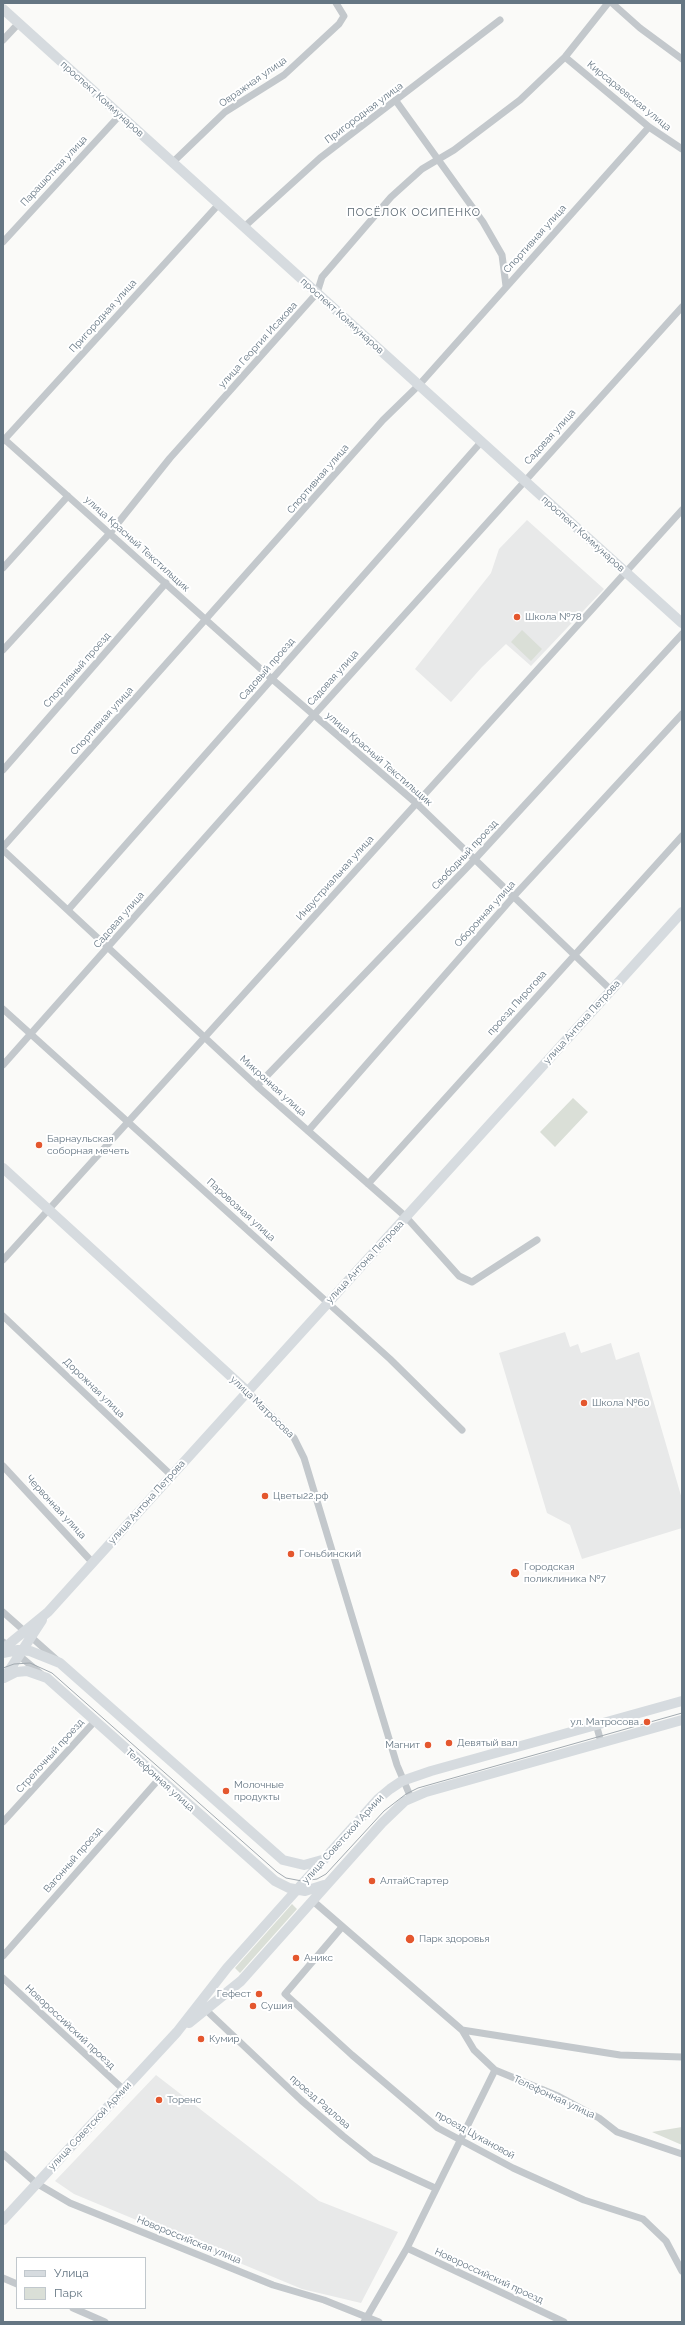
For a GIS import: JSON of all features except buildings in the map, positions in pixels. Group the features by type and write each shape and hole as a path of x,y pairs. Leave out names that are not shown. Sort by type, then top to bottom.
{"street":[{"name":"Овражная улица","path":"172,163 225,112 284,75 339,24 344,16 336,3"},
{"name":"улица Георгия Исакова","path":"3,650 110,533 170,458 317,293 322,278 391,197 422,169 478,133 520,100 565,57 608,3"},
{"path":"612,3 640,28 682,59"},
{"name":"проспект Коммунаров","path":"3,9 482,441 682,624"},
{"name":"Пригородная улица","path":"244,227 320,158 500,20"},
{"path":"3,40 18,24"},
{"name":"Кирсараевская улица","path":"565,57 649,127 682,149"},
{"path":"396,101 483,222 502,254 506,286"},
{"name":"Парашютная улица","path":"3,242 120,115"},
{"name":"Спортивная улица","path":"3,847 383,420 419,385 649,127"},
{"name":"Пригородная улица","path":"4,440 219,204"},
{"name":"Садовая улица","path":"3,1065 524,480 682,307"},
{"name":"улица Красный Текстильщик","path":"4,440 207,619 272,680 416,803 611,990"},
{"name":"Садовый проезд","path":"68,910 482,441"},
{"path":"3,568 68,496"},
{"name":"Индустриальная улица","path":"3,1260 130,1122 625,571 682,510"},
{"name":"Спортивный проезд","path":"3,770 166,583"},
{"name":"Свободный проезд","path":"257,1086 475,859 682,634"},
{"name":"Оборонная улица","path":"308,1132 514,896 682,714"},
{"name":"проезд Пирогова","path":"368,1184 682,836"},
{"name":"Микронная улица","path":"3,850 257,1086 406,1217 459,1276 472,1282 537,1240"},
{"name":"улица Антона Петрова","path":"4,1679 10,1649 28,1634 93,1563 247,1391 682,912"},
{"name":"Паровозная улица","path":"3,1009 328,1302 390,1359 462,1430"},
{"name":"улица Матросова","path":"3,1168 247,1391 294,1438 304,1458 402,1781 411,1798"},
{"name":"Дорожная улица","path":"3,1316 171,1475"},
{"name":"Червонная улица","path":"3,1466 93,1563"},
{"name":"Телефонная улица","path":"3,1612 275,1854 293,1864 315,1864 324,1860"},
{"name":"улица Антона Петрова","path":"10,1649 28,1634"},
{"path":"10,1649 44,1655 60,1663"},
{"name":"Телефонная улица","path":"10,1649 47,1678 275,1881 297,1890 311,1890 328,1884"},
{"path":"4,1679 16,1672 27,1671 47,1678"},
{"name":"улица Советской Армии","path":"3,2220 177,2032 227,1968 378,1799 402,1781 431,1770 682,1701"},
{"name":"улица Советской Армии","path":"177,2032 241,1981 395,1810 411,1798 426,1792 682,1720"},
{"name":"Стрелочный проезд","path":"3,1822 95,1721"},
{"path":"596,1724 601,1742"},
{"name":"Вагонный проезд","path":"3,1956 158,1778"},
{"path":"293,1864 306,1880 311,1890 312,1901"},
{"path":"297,1890 312,1901"},
{"name":"Телефонная улица","path":"312,1901 462,2030 474,2050 495,2070 558,2096 599,2118 617,2132 682,2154"},
{"name":"проезд Цукановой","path":"342,1927 285,1994 438,2128 462,2139 513,2168 584,2200 643,2219 666,2241 682,2271"},
{"name":"Новороссийский проезд","path":"3,1978 124,2090"},
{"name":"проезд Радлова","path":"206,2010 301,2100 343,2136 372,2158 436,2188"},
{"path":"462,2030 620,2055 682,2057"},
{"path":"366,2319 407,2248 495,2070"},
{"name":"Новороссийская улица","path":"3,2154 36,2183 70,2203 273,2285 366,2319 379,2322"},
{"name":"Новороссийский проезд","path":"407,2248 564,2322"},
{"path":"3,2278 16,2284"},
{"path":"75,2309 105,2322"}],"shaded area":[{"name":"Школа №78","path":"527,520 604,589 531,666 506,644 482,667 451,702 415,669 491,573 499,549"},
{"name":"Школа №60","path":"565,1332 570,1347 578,1344 581,1353 611,1343 616,1360 639,1352 682,1499 682,1528 582,1559 570,1525 547,1513 499,1353"},
{"path":"156,2075 319,2201 398,2232 361,2303 302,2289 74,2194 55,2181"}],"green space":[{"path":"522,630 542,649 531,661 511,642"},
{"path":"573,1098 588,1112 555,1147 540,1132"},
{"path":"292,1904 297,1909 240,1973 235,1968"},
{"path":"682,2127 682,2145 652,2132"}],"tram line":[{"path":"3,1668 14,1664 30,1663 52,1673 277,1872 286,1878 302,1881 317,1879 326,1874 384,1811 406,1794 418,1788 682,1713"}],"place":[{"name":"Школа №78","path":"517,617"},
{"name":"Барнаульская соборная мечеть","path":"39,1145"},
{"name":"Школа №60","path":"584,1403"},
{"name":"Цветы22.рф","path":"265,1496"},
{"name":"Гоньбинский","path":"291,1554"},
{"name":"Городская поликлиника №7","path":"515,1573"},
{"name":"ул. Матросова","path":"647,1722"},
{"name":"Девятый вал","path":"449,1743"},
{"name":"Магнит","path":"428,1745"},
{"name":"Молочные продукты","path":"226,1791"},
{"name":"АлтайСтартер","path":"372,1881"},
{"name":"Парк здоровья","path":"410,1939"},
{"name":"Аникс","path":"296,1958"},
{"name":"Гефест","path":"259,1994"},
{"name":"Сушия","path":"253,2006"},
{"name":"Кумир","path":"201,2039"},
{"name":"Торенс","path":"159,2100"}],"district":[{"name":"ПОСЁЛОК ОСИПЕНКО","path":"414,213"}]}
